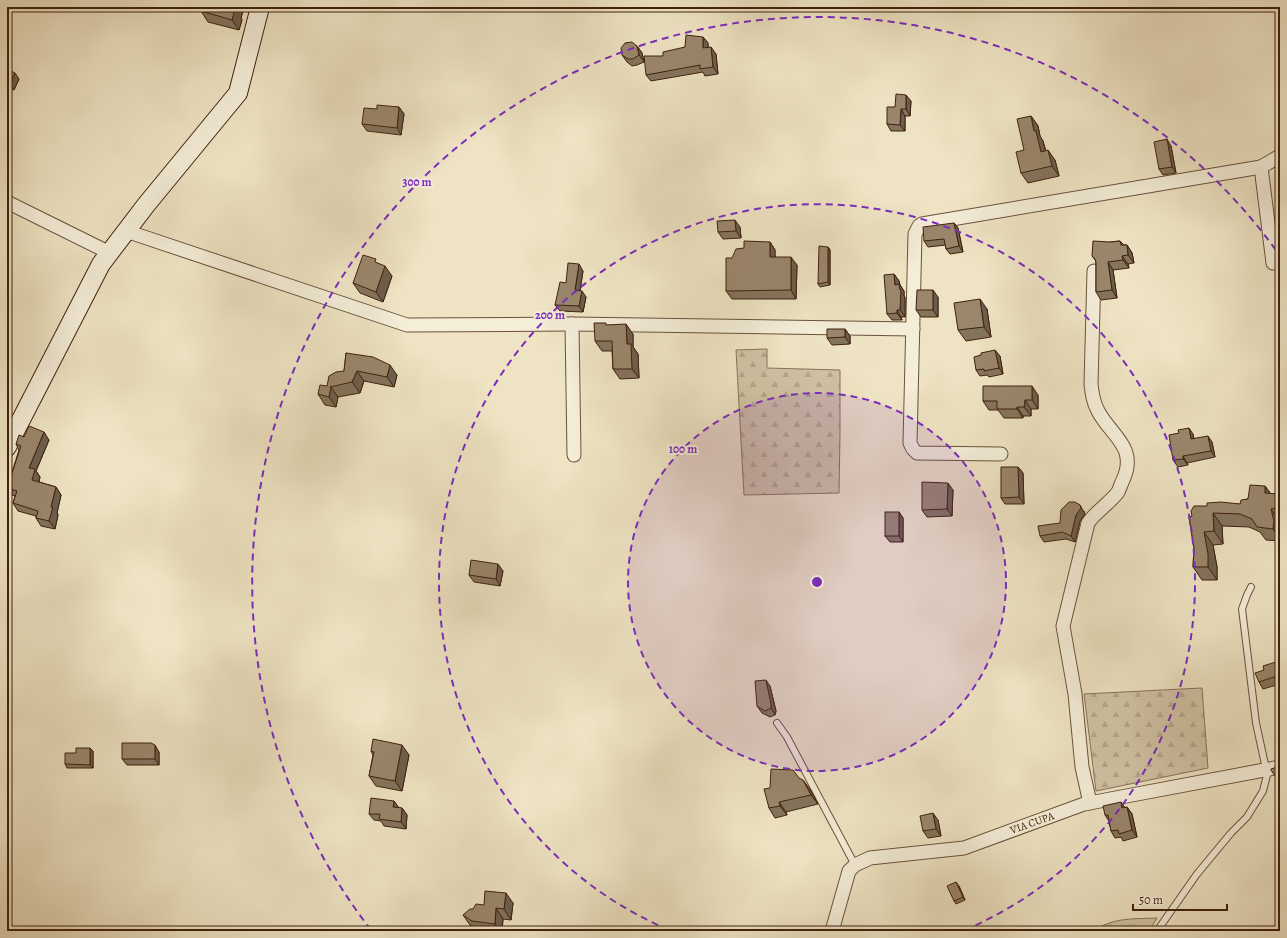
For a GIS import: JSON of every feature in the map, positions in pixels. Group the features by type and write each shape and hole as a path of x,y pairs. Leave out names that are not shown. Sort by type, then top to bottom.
{"street":[{"path":"7,447 101,264 146,205 238,93 260,7"},
{"path":"1001,454 917,453 910,443 915,234 919,226 922,224 1261,167 1280,156"},
{"path":"1261,167 1274,263"},
{"path":"7,202 110,253"},
{"path":"126,231 407,325 572,324 913,329"},
{"path":"1090,803 1082,767 1075,694 1063,626 1088,523 1118,491 1127,472 1128,464 1125,448 1104,421 1093,402 1091,384 1094,271"},
{"path":"572,324 574,456"},
{"name":"VIA CUPA","path":"855,865 870,858 887,855 964,848 1090,803 1280,767"},
{"path":"832,931 848,871 855,865"}],"lane":[{"path":"1158,931 1197,874 1231,833 1247,817 1263,791 1267,775 1256,723 1242,609 1246,595 1251,587"},
{"path":"777,723 788,737 855,865"}],"green space":[{"path":"767,349 767,368 840,370 839,493 744,495 736,350"},
{"path":"1202,688 1208,768 1096,791 1084,694"},
{"path":"1157,918 1149,931 1094,931 1101,926 1116,921"}],"building":[{"path":"202,7 234,7 233,9 235,9 232,20 201,11"},
{"path":"686,35 703,37 703,48 711,47 713,67 700,69 700,65 646,75 644,56 663,56 663,52 685,47"},
{"path":"632,42 637,46 639,55 633,59 628,59 622,55 621,48 625,43"},
{"path":"7,69 15,73 10,84 7,83"},
{"path":"896,94 906,95 906,109 901,109 900,125 887,124 887,107 895,107"},
{"path":"377,105 399,107 397,128 362,124 364,108 377,109"},
{"path":"1031,116 1041,152 1048,150 1052,166 1021,173 1016,152 1024,150 1017,119"},
{"path":"1167,139 1172,167 1159,169 1154,142"},
{"path":"735,220 736,231 718,232 717,221"},
{"path":"954,223 959,246 946,249 944,239 924,241 923,227"},
{"path":"744,241 770,242 770,257 791,257 791,290 726,291 726,258 732,258 736,249 744,248"},
{"path":"1093,241 1120,241 1121,245 1127,245 1128,255 1122,256 1123,260 1108,262 1112,290 1096,292 1096,263 1092,256"},
{"path":"819,246 828,247 828,282 818,284"},
{"path":"363,255 376,259 375,262 385,266 376,292 353,283"},
{"path":"568,263 579,264 575,290 582,291 579,306 555,305 560,282 566,283"},
{"path":"894,274 895,285 899,284 901,290 900,310 897,310 897,313 887,314 884,275"},
{"path":"917,290 933,290 933,310 916,310"},
{"path":"980,299 984,327 958,330 954,303"},
{"path":"594,323 606,323 606,325 626,324 627,344 631,344 632,369 613,369 612,341 595,341"},
{"path":"827,329 845,329 845,337 827,338"},
{"path":"995,350 999,368 984,371 984,369 976,370 974,357 981,355 981,353"},
{"path":"346,353 373,357 390,365 387,377 357,371 352,382 330,387 329,397 318,394 320,385 327,386 329,376 336,372 344,371"},
{"path":"983,386 1032,386 1032,400 1025,400 1024,407 1017,407 1017,409 997,409 997,401 983,401"},
{"path":"29,426 44,432 29,468 35,469 32,480 56,487 49,521 36,518 38,511 13,503 17,491 7,488 21,446 16,444 19,435 24,437"},
{"path":"1189,428 1191,439 1208,436 1211,451 1183,456 1183,459 1173,460 1169,435 1179,433 1178,430"},
{"path":"1001,467 1018,467 1019,497 1001,498"},
{"path":"922,482 948,483 947,509 922,510"},
{"path":"1250,485 1265,486 1265,493 1278,494 1278,496 1280,496 1280,508 1271,509 1274,521 1273,529 1257,527 1252,519 1240,514 1213,513 1214,531 1204,532 1208,554 1208,567 1193,567 1194,548 1189,517 1192,516 1191,511 1194,506 1207,506 1207,503 1221,502 1240,504 1241,500 1248,499"},
{"path":"1069,502 1075,502 1080,505 1081,508 1076,515 1071,536 1062,532 1040,536 1038,526 1060,523 1061,510"},
{"path":"885,512 899,512 899,536 885,536"},
{"path":"471,560 498,564 496,579 469,575"},
{"path":"1279,661 1280,675 1259,682 1255,673 1264,670 1263,666"},
{"path":"766,680 771,708 765,711 757,706 755,681"},
{"path":"373,739 402,745 395,781 369,776 374,752 371,751"},
{"path":"122,743 151,743 155,745 155,759 122,759"},
{"path":"76,748 90,748 90,765 65,764 65,753 76,753"},
{"path":"1280,766 1280,775 1275,776 1271,769"},
{"path":"771,769 793,770 799,778 803,780 811,795 779,802 780,806 769,808 764,789 770,788"},
{"path":"371,798 394,801 393,807 402,808 401,822 379,819 380,814 369,814"},
{"path":"1121,802 1122,808 1127,807 1132,830 1119,834 1118,830 1111,831 1108,815 1105,815 1103,806"},
{"path":"933,813 936,829 923,831 920,816"},
{"path":"956,882 963,897 954,901 947,886"},
{"path":"485,891 506,893 504,909 496,908 495,924 472,921 463,915 470,909 473,909 476,904 484,905"}]}
